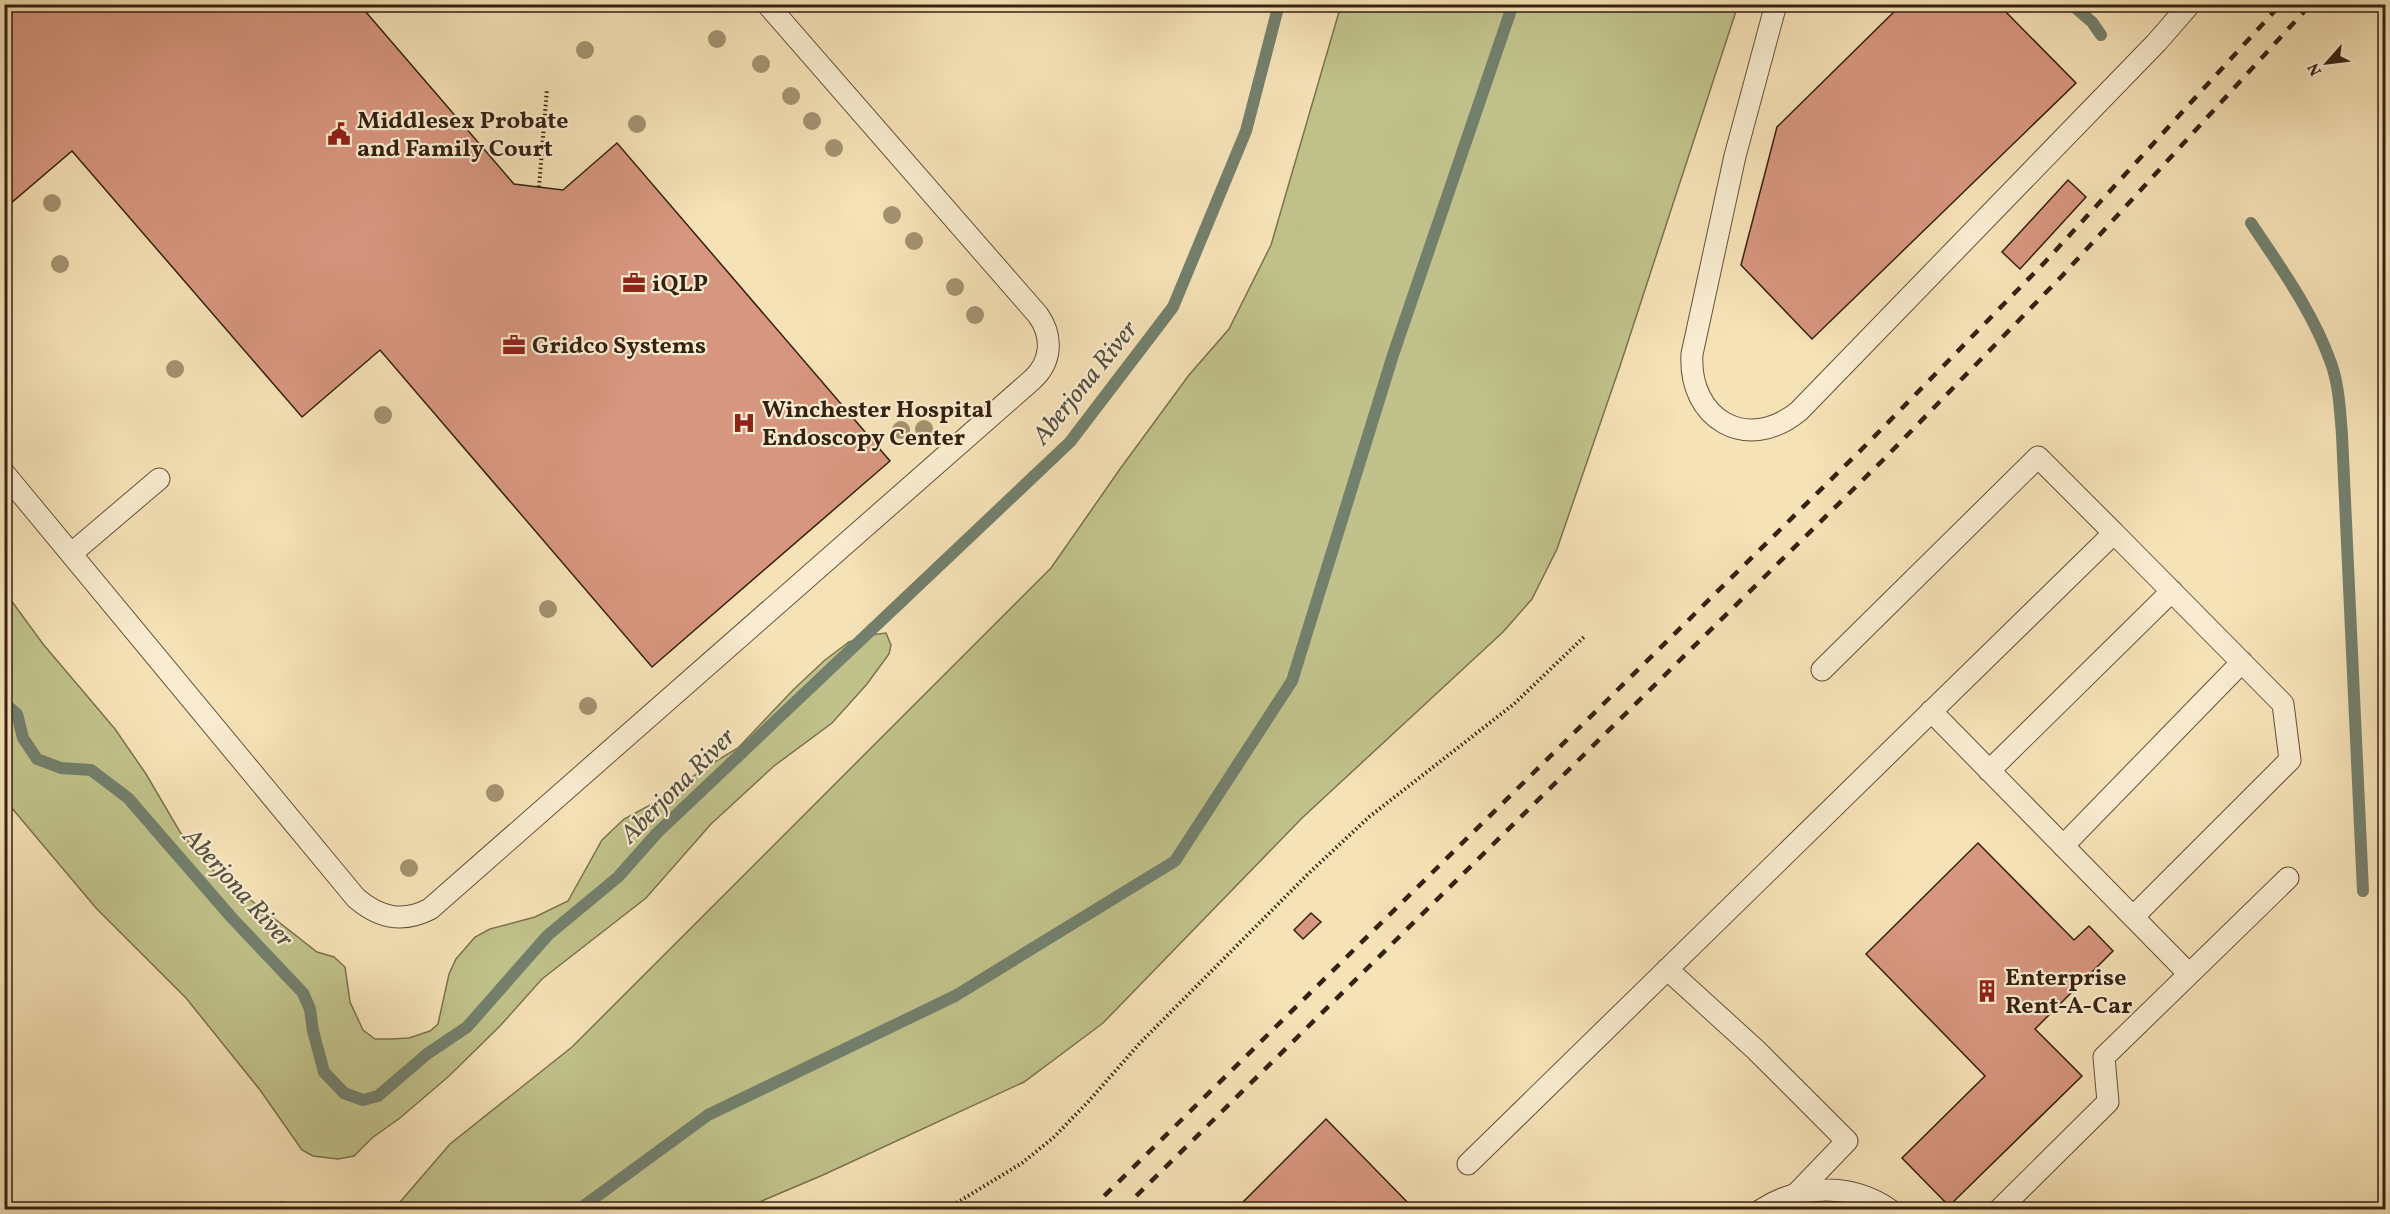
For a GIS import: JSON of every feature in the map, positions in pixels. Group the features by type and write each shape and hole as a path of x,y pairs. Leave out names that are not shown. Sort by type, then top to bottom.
{"lane":[{"path":"4,473 356,898 378,914 395,918 422,914 437,904 1033,380 1040,373 1047,357 1049,348 1047,330 1038,315 768,4"},
{"path":"1776,4 1735,156 1691,367 1696,394 1703,405 1724,423 1750,430 1777,426 1799,411 2157,42 2190,4"},
{"path":"1822,670 2038,457 2283,704 2290,760 2133,917"},
{"path":"72,554 159,479"},
{"path":"1468,1164 2114,532"},
{"path":"1989,771 2172,591"},
{"path":"2063,846 2242,662"},
{"path":"1931,711 2189,974"},
{"path":"1999,1209 2108,1102 2104,1057 2288,878"},
{"path":"1667,969 1756,1050 1847,1141 1797,1193"},
{"path":"1761,1209 1797,1193 1811,1190 1841,1191 1870,1199 1890,1209"}],"path":[{"path":"539,187 547,89"},
{"path":"945,1209 1022,1163 1053,1138 1140,1043 1318,865 1369,817 1514,704 1584,637"},
{"path":"276,1209 284,1201"}],"green space":[{"path":"1341,5 1738,5 1620,366 1557,549 1532,599 1503,632 1302,818 1103,1023 1024,1082 823,1175 743,1209 394,1209 450,1144 572,1047 1051,568 1189,375 1229,329 1271,245"},
{"path":"5,592 43,644 115,729 146,774 180,832 215,872 317,952 334,957 345,967 350,1002 363,1030 375,1039 409,1038 430,1031 438,1024 449,974 456,959 475,937 490,929 535,917 568,901 602,840 624,819 665,797 706,767 738,748 825,660 849,642 871,635 886,633 891,645 889,654 867,684 832,723 774,766 711,824 646,898 542,979 500,1026 449,1076 400,1118 372,1138 354,1156 338,1159 313,1156 302,1150 260,1090 186,998 96,908 5,800"}],"building":[{"path":"4,4 359,4 514,184 563,190 617,143 890,461 652,667 380,350 302,417 72,151 4,209"},
{"path":"1902,4 1998,4 2076,83 1812,339 1741,265 1777,127"},
{"path":"2068,180 2086,197 2020,269 2002,252"},
{"name":"Enterprise Rent-A-Car","path":"1978,843 2074,940 2089,926 2113,951 2035,1029 2082,1076 1949,1206 1902,1158 1985,1076 1866,954"},
{"path":"1311,913 1321,922 1303,939 1294,930"},
{"path":"1326,1119 1415,1210 1235,1210"}],"waterway":[{"name":"Aberjona River","path":"4,703 17,714 23,738 37,759 61,768 91,770 128,798 232,918 303,993 310,1009 313,1031 324,1072 344,1093 363,1100 378,1096 427,1054 467,1027 548,935 618,877 657,833 1070,442 1173,307 1246,131 1279,4"},
{"path":"578,1210 708,1115 955,996 1175,861 1292,681 1393,355 1513,4"},
{"path":"2071,4 2092,22 2101,35"},
{"path":"2251,223 2296,291 2324,344 2334,371 2342,435 2363,891"}],"railway":[{"path":"1090,1210 1867,444 2045,262 2281,4"},
{"path":"1122,1210 1883,460 2061,277 2311,4"}],"place":[{"name":"Middlesex Probate and Family Court","path":"339,134"},
{"name":"iQLP","path":"634,283"},
{"name":"Gridco Systems","path":"514,345"},
{"name":"Winchester Hospital Endoscopy Center","path":"744,423"},
{"name":"Enterprise Rent-A-Car","path":"1987,991"}]}
